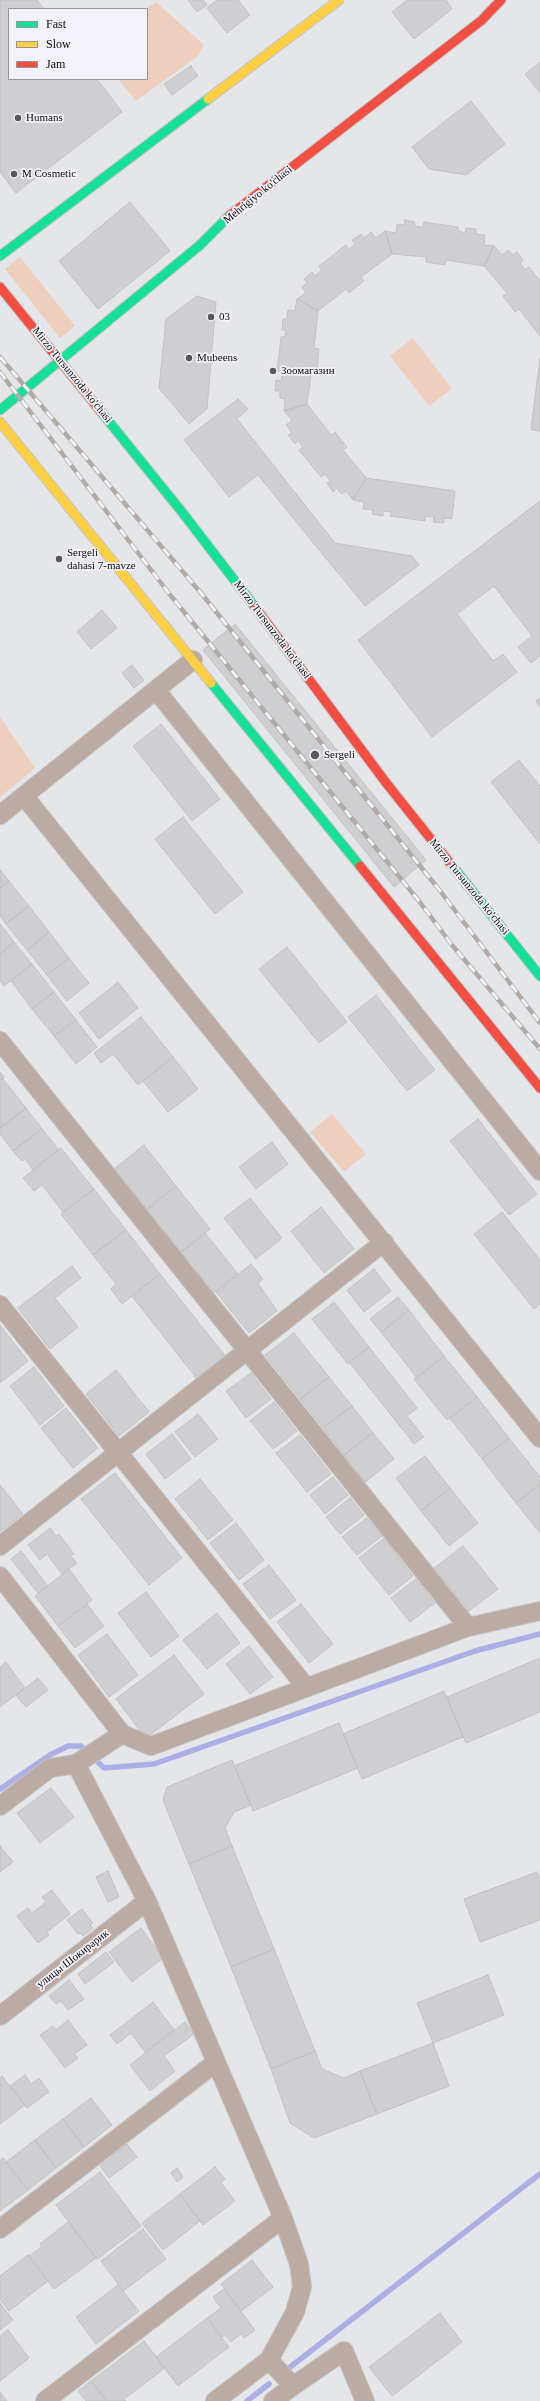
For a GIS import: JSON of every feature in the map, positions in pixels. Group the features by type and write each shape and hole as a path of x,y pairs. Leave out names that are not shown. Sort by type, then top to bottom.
{"main road":[{"path":"0,256 339,0"},
{"name":"Mehrigiyo ko'chasi","path":"0,410 200,246 233,212 482,20 501,0"},
{"name":"Mirzo Tursunzoda ko'chasi","path":"0,287 182,512 302,669 387,784 540,976"},
{"path":"0,422 540,1088"}],"street":[{"path":"0,815 193,660"},
{"path":"156,690 540,1171"},
{"path":"24,796 540,1438"},
{"path":"0,1041 468,1627"},
{"path":"0,1546 384,1242"},
{"path":"0,1305 306,1687"},
{"path":"0,1576 122,1734 151,1746 468,1627 540,1611"},
{"path":"0,1806 50,1768 78,1762 122,1734"},
{"path":"78,1762 147,1901 215,2063 283,2218 299,2264 302,2287 295,2312 268,2360 215,2401"},
{"name":"улицы Шокирарик","path":"0,2016 147,1901"},
{"path":"0,2229 215,2063"},
{"path":"45,2401 283,2218"},
{"path":"273,2401 344,2351 365,2401"},
{"path":"268,2360 293,2386"}],"shaded area":[{"path":"156,2 204,45 198,56 136,101 119,80 148,80 147,8"},
{"path":"20,257 75,326 60,338 5,269"},
{"path":"413,338 452,389 429,406 390,356"},
{"path":"0,717 35,768 0,797"},
{"path":"332,1114 366,1154 344,1172 310,1132"}],"building":[{"path":"0,0 37,0 43,8 8,8 8,80 98,80 122,112 16,193 0,172"},
{"path":"188,0 203,0 207,5 197,12"},
{"path":"217,0 238,0 250,15 227,33 207,8"},
{"path":"407,0 446,0 452,9 414,39 392,12"},
{"path":"540,62 540,93 525,74"},
{"path":"191,66 198,76 172,95 164,84"},
{"path":"471,101 505,144 466,175 429,169 412,147"},
{"path":"130,202 170,251 98,309 59,261"},
{"path":"405,220 415,222 414,226 423,227 424,222 458,227 458,231 465,233 466,228 476,229 476,234 485,235 484,245 494,246 484,266 446,260 445,265 426,262 426,257 392,254 385,231 396,233 397,224 404,225"},
{"path":"385,231 392,254 361,277 364,281 349,293 346,289 318,311 297,299 306,293 302,287 307,283 304,279 312,272 315,276 322,270 319,266 346,245 349,249 355,244 352,240 361,234 364,238 371,232 376,238"},
{"path":"494,246 502,255 508,250 513,255 517,252 523,260 520,263 525,270 529,267 540,281 540,336 519,309 515,312 503,296 507,293 484,266"},
{"path":"197,296 216,302 207,409 189,424 159,388 166,319"},
{"path":"297,299 318,311 314,348 319,349 317,369 312,368 307,404 284,411 285,399 280,398 280,391 275,391 276,380 281,381 282,372 277,371 281,337 285,337 286,330 282,330 283,319 287,319 288,310 295,311"},
{"path":"540,358 540,431 531,430"},
{"path":"238,399 248,409 237,419 335,543 412,556 419,565 365,606 258,475 229,497 184,440"},
{"path":"307,404 331,435 335,432 347,447 343,450 366,478 353,500 346,491 342,494 337,488 333,492 327,483 330,481 325,474 321,477 299,450 303,447 298,441 295,444 288,435 292,433 286,425 292,420 284,411"},
{"path":"366,478 455,491 452,519 444,518 444,523 433,522 434,517 425,516 425,521 390,516 391,512 383,511 383,516 372,514 373,510 363,509 364,502 353,500"},
{"path":"540,501 540,656 531,663 518,647 532,636 494,586 457,614 493,661 503,654 517,672 432,737 358,640"},
{"path":"102,610 117,628 91,649 77,632"},
{"name":"Sergeli","path":"235,624 426,860 394,887 203,650"},
{"path":"132,665 144,680 134,688 122,673"},
{"path":"540,698 540,707 536,701"},
{"path":"161,724 220,799 192,821 133,746"},
{"path":"519,760 540,786 540,844 491,782"},
{"path":"183,817 243,892 215,914 155,839"},
{"path":"0,870 9,881 0,888"},
{"path":"9,881 29,906 6,924 0,916 0,888"},
{"path":"29,906 49,932 27,950 6,924"},
{"path":"0,924 14,942 0,954"},
{"path":"49,932 69,958 47,975 27,950"},
{"path":"14,942 32,964 4,986 0,981 0,954"},
{"path":"287,947 347,1022 319,1043 259,969"},
{"path":"69,958 89,983 67,1001 47,975"},
{"path":"32,964 54,992 32,1009 11,981"},
{"path":"118,982 138,1008 99,1039 79,1013"},
{"path":"54,992 76,1020 54,1036 32,1009"},
{"path":"376,995 435,1070 407,1091 348,1017"},
{"path":"141,1017 173,1057 138,1085 113,1054 101,1063 94,1053"},
{"path":"76,1020 97,1047 76,1064 54,1036"},
{"path":"173,1057 198,1089 168,1112 143,1081"},
{"path":"0,1072 4,1077 0,1081"},
{"path":"3,1079 26,1108 0,1128 0,1081"},
{"path":"26,1108 42,1129 13,1151 0,1134 0,1128"},
{"path":"478,1119 537,1194 509,1215 450,1141"},
{"path":"42,1129 59,1150 33,1170 25,1159 22,1161 13,1151"},
{"path":"272,1142 288,1164 256,1189 239,1167"},
{"path":"144,1145 176,1186 146,1210 114,1169"},
{"path":"61,1148 94,1189 63,1212 42,1185 34,1191 23,1178"},
{"path":"176,1186 210,1229 180,1253 146,1210"},
{"path":"94,1189 126,1230 93,1255 61,1214"},
{"path":"250,1198 282,1238 256,1259 224,1218"},
{"path":"321,1207 354,1249 324,1273 291,1231"},
{"path":"502,1212 540,1260 540,1304 534,1309 474,1234"},
{"path":"126,1230 160,1274 122,1304 111,1289 116,1284 93,1255"},
{"path":"205,1233 238,1274 212,1294 180,1253"},
{"path":"251,1264 263,1279 258,1283 277,1311 249,1333 216,1292"},
{"path":"72,1266 81,1278 55,1298 78,1327 50,1349 18,1308"},
{"path":"374,1269 391,1291 364,1312 347,1290"},
{"path":"160,1274 226,1357 197,1379 132,1296"},
{"path":"398,1297 409,1310 381,1332 370,1319"},
{"path":"334,1302 369,1347 348,1364 312,1319"},
{"path":"409,1310 444,1356 417,1378 381,1332"},
{"path":"0,1325 28,1361 0,1383"},
{"path":"294,1333 329,1377 300,1399 265,1355"},
{"path":"369,1347 417,1408 407,1416 424,1437 414,1444 349,1362"},
{"path":"444,1356 477,1397 447,1420 414,1379"},
{"path":"34,1367 64,1406 40,1425 10,1386"},
{"path":"116,1370 149,1412 119,1436 86,1394"},
{"path":"251,1373 271,1399 246,1418 226,1391"},
{"path":"329,1377 352,1406 323,1428 300,1399"},
{"path":"477,1397 509,1438 482,1459 450,1418"},
{"path":"274,1402 297,1431 273,1449 250,1421"},
{"path":"352,1406 373,1433 344,1455 323,1428"},
{"path":"66,1408 98,1448 73,1468 41,1428"},
{"path":"198,1414 218,1439 195,1457 175,1432"},
{"path":"373,1433 394,1459 365,1482 344,1455"},
{"path":"172,1434 191,1459 165,1479 146,1454"},
{"path":"300,1435 331,1474 307,1492 276,1453"},
{"path":"509,1438 540,1477 540,1484 516,1503 482,1459"},
{"path":"425,1456 450,1488 421,1511 396,1478"},
{"path":"115,1473 182,1558 149,1585 81,1499"},
{"path":"333,1477 348,1495 325,1514 310,1495"},
{"path":"200,1479 233,1520 208,1540 175,1499"},
{"path":"540,1484 540,1533 516,1503"},
{"path":"0,1485 23,1514 0,1532"},
{"path":"450,1488 478,1523 449,1546 421,1511"},
{"path":"350,1498 364,1515 340,1534 326,1517"},
{"path":"367,1518 382,1536 357,1555 342,1537"},
{"path":"236,1523 264,1560 239,1580 210,1543"},
{"path":"50,1528 56,1536 59,1534 74,1554 71,1556 77,1563 62,1574 47,1554 40,1560 28,1545"},
{"path":"384,1538 413,1576 389,1595 359,1558"},
{"path":"463,1546 498,1589 469,1611 434,1568"},
{"path":"21,1551 48,1586 38,1593 11,1559"},
{"path":"269,1565 296,1600 270,1619 243,1584"},
{"path":"69,1569 92,1600 58,1626 35,1596"},
{"path":"416,1579 435,1603 410,1622 391,1598"},
{"path":"146,1592 179,1636 151,1657 118,1613"},
{"path":"87,1604 104,1626 75,1648 58,1626"},
{"path":"301,1604 333,1644 309,1663 277,1622"},
{"path":"217,1613 240,1643 207,1669 183,1640"},
{"path":"107,1634 138,1675 109,1697 78,1655"},
{"path":"249,1646 273,1677 250,1694 226,1664"},
{"path":"174,1655 204,1694 146,1738 116,1699"},
{"path":"540,1658 540,1712 466,1743 447,1697"},
{"path":"6,1662 25,1688 0,1707 0,1667"},
{"path":"38,1678 48,1690 26,1707 16,1695"},
{"path":"444,1691 463,1737 362,1779 343,1734"},
{"path":"339,1723 358,1768 253,1811 234,1766"},
{"path":"232,1760 251,1805 234,1812 225,1828 232,1846 189,1864 163,1800 167,1787"},
{"path":"51,1788 74,1817 40,1843 17,1813"},
{"path":"0,1846 13,1862 0,1872"},
{"path":"232,1846 274,1949 231,1967 189,1864"},
{"path":"108,1871 119,1897 108,1902 96,1877"},
{"path":"537,1872 540,1880 540,1920 480,1942 464,1899"},
{"path":"52,1890 70,1914 47,1932 49,1935 38,1943 17,1916 28,1908 32,1913 46,1902 42,1897"},
{"path":"82,1909 93,1923 90,1925 93,1928 83,1936 81,1933 78,1934 67,1920"},
{"path":"141,1928 163,1958 132,1982 109,1952"},
{"path":"274,1949 315,2051 271,2069 231,1967"},
{"path":"106,1952 114,1962 85,1984 78,1974"},
{"path":"488,1975 504,2015 433,2043 417,2003"},
{"path":"69,1980 84,1999 68,2010 61,2001 56,2004 49,1996"},
{"path":"153,2002 174,2030 145,2052 131,2033 117,2044 110,2035"},
{"path":"68,2020 87,2045 74,2054 78,2058 65,2068 40,2035 53,2026 56,2030"},
{"path":"185,2022 194,2034 164,2056 175,2071 150,2091 130,2065"},
{"path":"433,2043 449,2086 377,2114 360,2071"},
{"path":"315,2051 322,2069 344,2078 360,2071 377,2114 314,2138 290,2123 271,2069"},
{"path":"25,2075 31,2084 39,2078 49,2092 27,2108 10,2086"},
{"path":"2,2076 25,2105 0,2124 0,2078"},
{"path":"91,2098 112,2125 84,2147 63,2119"},
{"path":"63,2119 84,2147 56,2168 35,2140"},
{"path":"35,2140 56,2168 28,2190 6,2162"},
{"path":"127,2144 137,2157 109,2178 100,2166"},
{"path":"3,2158 28,2190 0,2211 0,2161"},
{"path":"215,2167 225,2179 221,2183 235,2201 203,2225 180,2194"},
{"path":"177,2168 183,2177 177,2182 171,2173"},
{"path":"100,2172 141,2226 97,2259 56,2205"},
{"path":"180,2194 200,2221 163,2250 142,2223"},
{"path":"68,2222 96,2258 54,2289 29,2256 42,2247 40,2244"},
{"path":"143,2229 166,2259 123,2291 101,2261"},
{"path":"28,2255 48,2281 9,2311 0,2299 0,2276"},
{"path":"252,2260 273,2287 241,2311 221,2284"},
{"path":"118,2285 139,2311 96,2344 76,2317"},
{"path":"224,2289 255,2330 244,2338 241,2334 231,2342 225,2335 222,2337 207,2318 221,2308 213,2297"},
{"path":"0,2303 13,2320 0,2330"},
{"path":"440,2313 462,2342 392,2396 369,2367"},
{"path":"207,2318 229,2347 178,2386 156,2357"},
{"path":"8,2330 29,2358 0,2381 0,2336"},
{"path":"144,2341 165,2368 124,2399 126,2401 107,2401 91,2381"},
{"path":"91,2381 107,2401 86,2401 78,2391"},
{"path":"0,2392 7,2401 0,2401"}],"waterway":[{"path":"0,1789 50,1755 68,1746 81,1746 104,1768 154,1764 475,1651 540,1634"},
{"path":"285,2371 540,2174"},
{"path":"247,2401 269,2384"}],"railway":[{"path":"0,357 201,593 441,892 540,1023"},
{"path":"0,372 171,596 419,901 452,945 540,1049"}],"traffic: fast":[{"path":"0,256 208,99"},
{"path":"0,410 200,245 230,215"},
{"path":"102,413 182,512 255,607"},
{"path":"211,683 360,866"},
{"path":"454,868 540,976"}],"traffic: slow":[{"path":"208,99 339,0"},
{"path":"0,422 211,683"}],"traffic: jam":[{"path":"230,215 482,20 501,0"},
{"path":"0,287 102,413"},
{"path":"255,607 387,784 454,868"},
{"path":"360,866 540,1088"}],"place":[{"name":"Humans","path":"18,118"},
{"name":"M Cosmetic","path":"14,174"},
{"name":"03","path":"211,317"},
{"name":"Mubeens","path":"189,358"},
{"name":"Зоомагазин","path":"273,371"},
{"name":"Sergeli dahasi 7-mavze","path":"59,559"},
{"name":"Sergeli","path":"315,755"}]}
